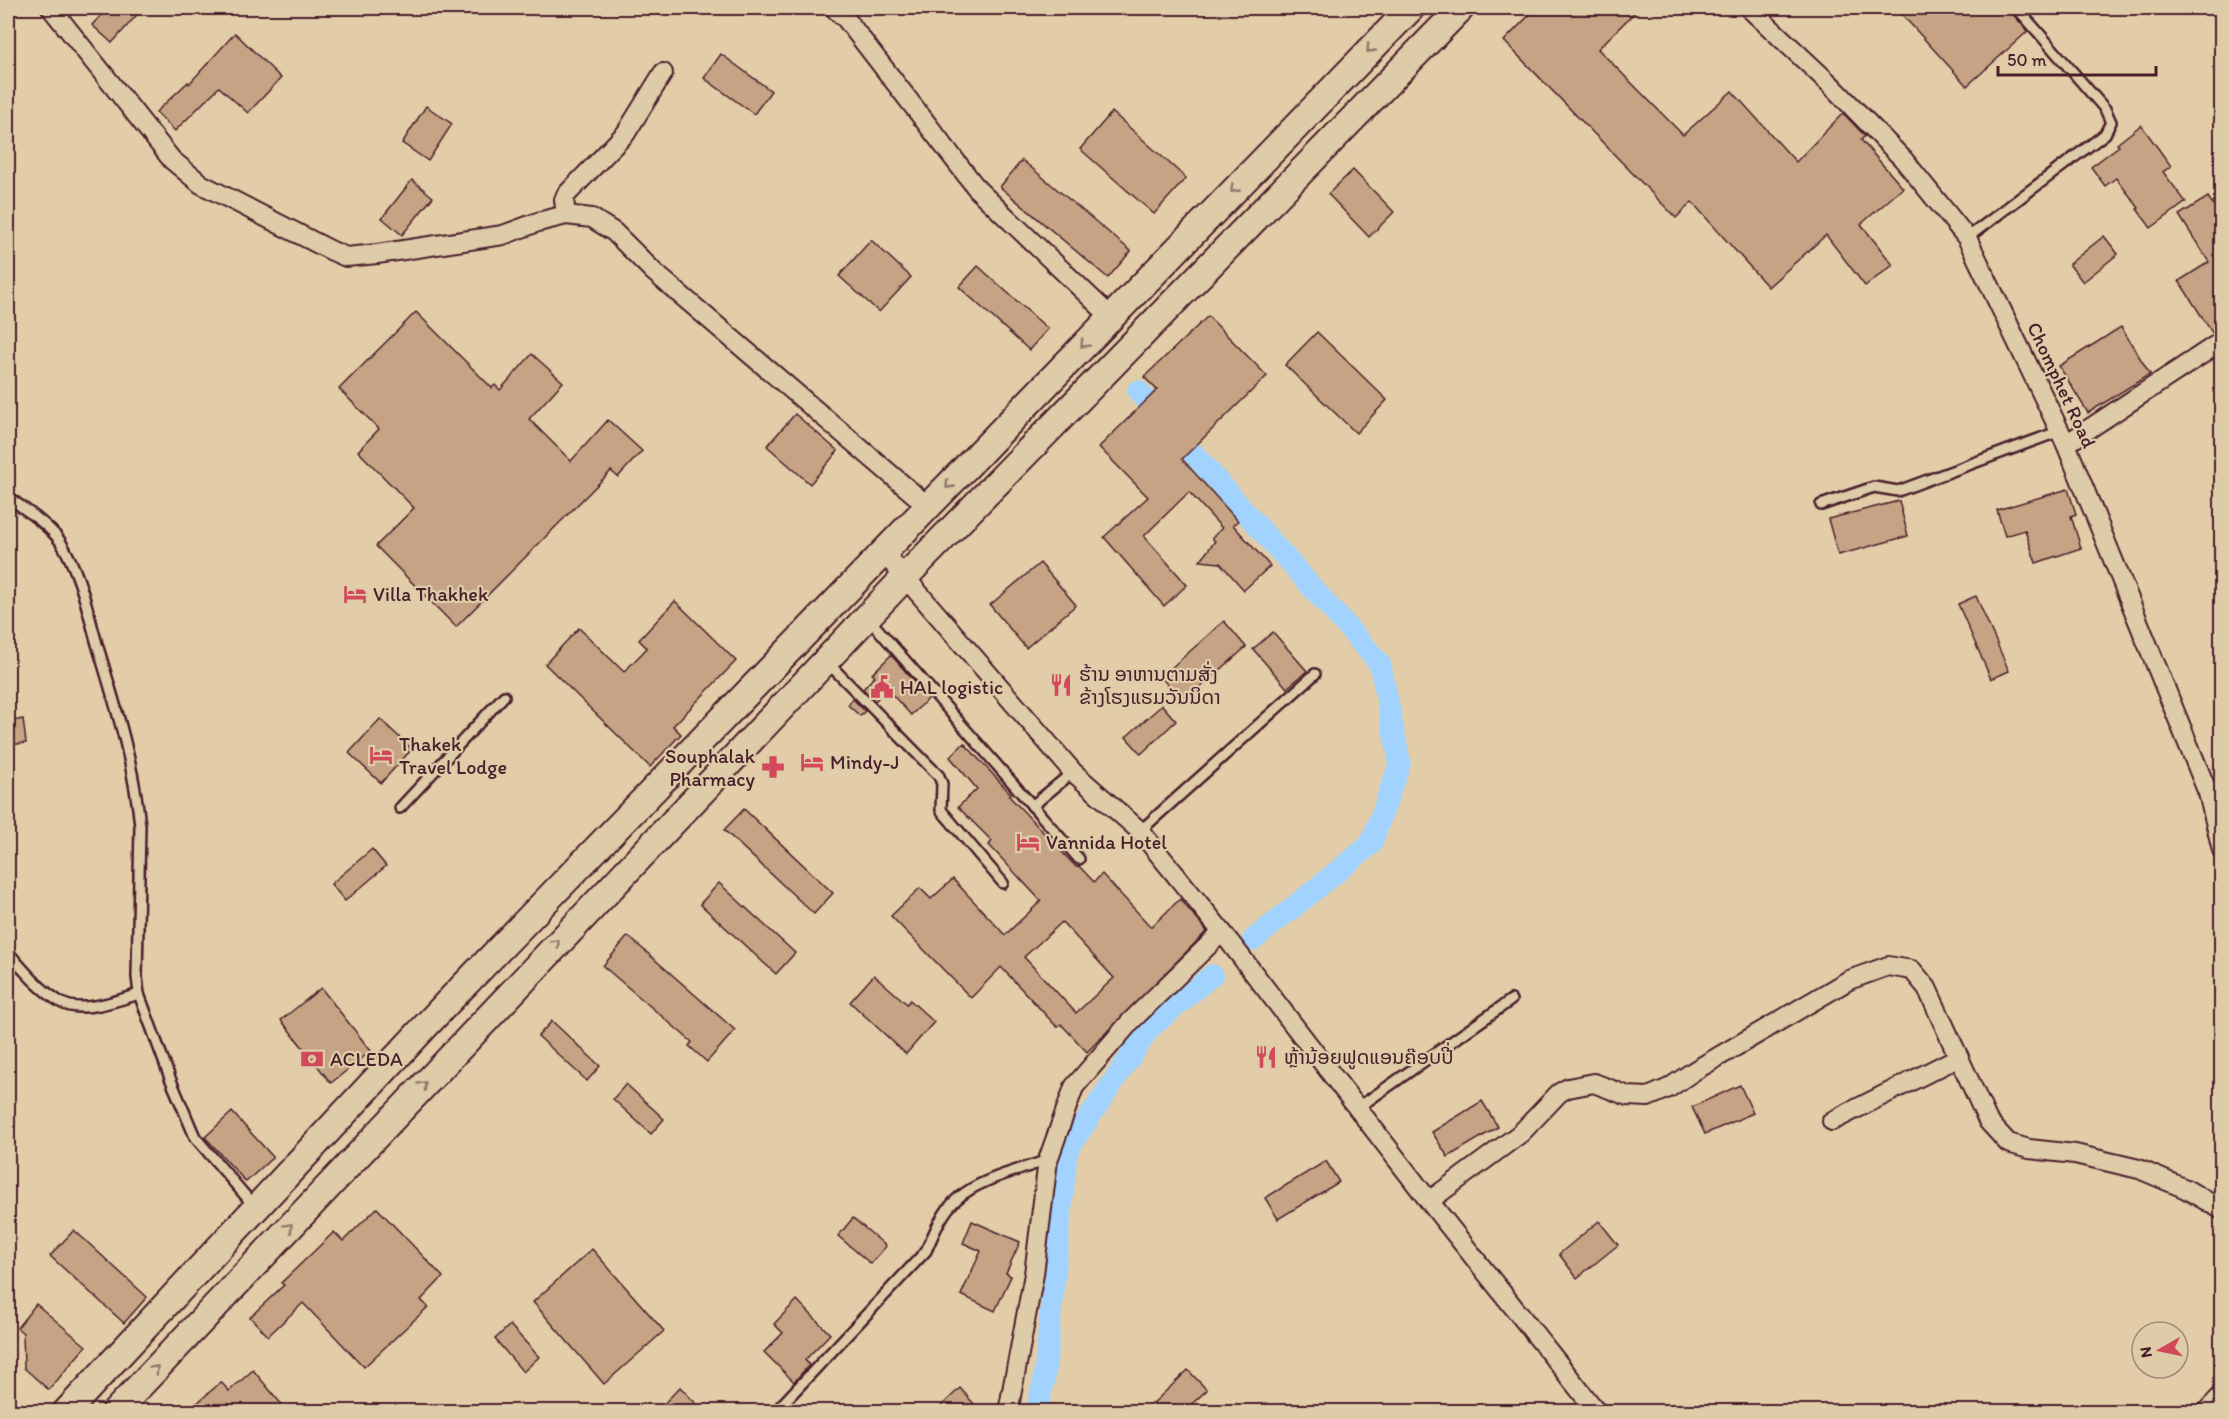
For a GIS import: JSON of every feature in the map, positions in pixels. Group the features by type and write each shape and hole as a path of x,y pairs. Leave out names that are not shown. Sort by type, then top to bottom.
{"main road":[{"path":"66,1412 447,1003 1411,8"},
{"path":"115,1412 905,576 1461,8"}],"street":[{"path":"51,8 172,160 201,184 346,257 503,235 538,222 566,215 592,218 614,232 654,272 929,507"},
{"path":"834,8 846,20 978,190 1111,317"},
{"name":"Chomphet Road","path":"1749,8 1829,83 1903,159 1967,238 2063,437 2215,789 2222,850"},
{"path":"566,215 564,200 566,195 626,133 663,74"},
{"path":"2063,437 2222,341"},
{"path":"884,553 1073,772 1140,831 1222,932 1359,1107 1429,1201 1597,1412"},
{"path":"1011,1411 1034,1274 1048,1160 1074,1087 1131,1021 1222,932"},
{"path":"1429,1201 1521,1133 1559,1093 1568,1088 1594,1083 1628,1096 1648,1097 1669,1088 1849,980 1888,966 1912,970 1927,988 1988,1121 2008,1143 2029,1149 2075,1154 2139,1169 2186,1189 2222,1210"},
{"path":"1832,1121 1959,1057"},
{"path":"2206,1412 2222,1395"}],"lane":[{"path":"1967,238 2105,134 2111,122 2105,109 2017,8"},
{"path":"1821,505 1874,488 1898,491 2063,437"},
{"path":"8,497 59,539 76,571 128,750 140,826 136,977 139,994 195,1137 257,1209"},
{"path":"867,617 1079,859"},
{"path":"825,660 939,776 942,784 941,810 1003,883"},
{"path":"1140,831 1315,674"},
{"path":"400,808 504,696"},
{"path":"1032,806 1073,772"},
{"path":"8,952 29,976 63,1004 85,1007 111,1003 139,994"},
{"path":"1359,1107 1510,1000"},
{"path":"775,1412 926,1251 938,1226 956,1200 973,1188 1048,1160"}],"building":[{"path":"108,8 143,8 112,43 92,25"},
{"path":"1536,8 1639,8 1598,49 1683,135 1732,91 1796,162 1843,113 1865,136 1861,140 1903,188 1861,224 1893,265 1865,286 1826,235 1768,287 1692,202 1676,218 1504,41"},
{"path":"1896,8 2007,8 2028,31 1967,86"},
{"path":"235,33 281,78 248,113 219,87 175,131 156,112 188,82 189,84"},
{"path":"721,54 771,91 754,114 704,78"},
{"path":"426,106 452,124 428,161 402,143"},
{"path":"1112,112 1186,178 1154,214 1080,149"},
{"path":"2141,125 2171,166 2163,172 2186,202 2151,228 2116,178 2105,186 2091,167 2119,146 2117,144"},
{"path":"1022,160 1131,251 1108,278 1000,187"},
{"path":"1353,170 1394,212 1369,237 1328,194"},
{"path":"412,180 433,197 402,235 382,218"},
{"path":"2208,197 2222,219 2222,330 2213,334 2179,281 2209,262 2179,215"},
{"path":"2104,236 2118,254 2083,282 2069,264"},
{"path":"871,240 911,277 879,312 839,276"},
{"path":"978,266 1048,329 1029,350 959,287"},
{"path":"416,312 492,388 495,385 500,390 532,354 563,382 529,419 571,461 608,420 642,451 618,477 611,471 456,627 376,546 414,508 358,451 379,429 339,389"},
{"path":"1208,316 1267,376 1182,459 1238,521 1233,525 1270,566 1244,590 1220,563 1200,561 1215,541 1212,538 1222,528 1189,492 1144,536 1187,585 1164,606 1104,537 1148,497 1099,447 1157,390 1144,377"},
{"path":"2121,327 2150,374 2088,413 2059,366"},
{"path":"1317,332 1387,400 1356,433 1285,365"},
{"path":"795,414 838,451 810,484 767,446"},
{"path":"2068,489 2076,514 2071,516 2081,548 2036,563 2025,530 2005,536 1997,510"},
{"path":"1899,501 1908,536 1838,555 1828,519"},
{"path":"1040,563 1076,605 1026,648 990,605"},
{"path":"1976,596 2009,671 1991,679 1958,604"},
{"path":"675,601 736,661 673,726 681,734 650,767 545,664 579,628 624,672 647,648 639,640"},
{"path":"1224,621 1246,647 1183,703 1161,677"},
{"path":"1273,632 1307,671 1287,688 1253,649"},
{"path":"891,655 929,698 911,715 887,689 875,701 863,689 875,676 872,674"},
{"path":"853,699 865,711 860,716 848,705"},
{"path":"1162,705 1176,721 1141,754 1126,737"},
{"path":"23,719 26,743 8,745 8,722"},
{"path":"380,719 412,749 381,783 349,753"},
{"path":"964,743 1011,794 1009,796 1076,867 1079,866 1094,882 1102,874 1151,927 1180,899 1207,931 1087,1052 1061,1024 1057,1027 1001,967 971,998 891,916 920,888 931,899 953,879 1005,935 1041,901 989,845 992,841 958,807 977,789 950,757","holes":["1062,922 1114,978 1076,1013 1024,957"]},
{"path":"744,809 833,893 814,914 724,830"},
{"path":"372,849 386,866 345,901 331,884"},
{"path":"719,883 795,953 776,974 700,904"},
{"path":"628,936 735,1030 707,1062 689,1046 692,1042 603,966"},
{"path":"874,975 907,1004 910,1000 934,1022 906,1054 850,1002"},
{"path":"321,988 371,1051 331,1083 281,1020"},
{"path":"552,1021 600,1066 587,1081 538,1036"},
{"path":"626,1084 664,1119 651,1134 613,1099"},
{"path":"1740,1085 1753,1113 1705,1134 1692,1107"},
{"path":"1482,1101 1498,1127 1448,1157 1432,1132"},
{"path":"232,1112 273,1157 246,1182 205,1137"},
{"path":"1326,1161 1339,1182 1278,1219 1265,1198"},
{"path":"377,1208 443,1277 421,1300 428,1307 364,1367 303,1303 268,1336 250,1317 284,1285 281,1283 334,1232 343,1241"},
{"path":"853,1218 886,1246 871,1264 838,1236"},
{"path":"972,1221 1020,1242 1006,1273 1011,1276 995,1311 961,1295 981,1251 963,1243"},
{"path":"1599,1221 1618,1245 1577,1278 1559,1254"},
{"path":"74,1230 147,1297 124,1323 50,1256"},
{"path":"592,1249 664,1331 604,1384 533,1302"},
{"path":"797,1300 830,1334 805,1360 809,1365 794,1382 764,1352 783,1333 774,1324"},
{"path":"36,1304 86,1346 49,1390 24,1368 23,1333 17,1328"},
{"path":"510,1325 539,1357 523,1372 495,1339"},
{"path":"253,1370 288,1412 187,1412 221,1382 229,1391"},
{"path":"1188,1370 1207,1390 1183,1412 1144,1412"},
{"path":"680,1387 704,1412 656,1412"},
{"path":"960,1388 981,1412 935,1412"}],"waterway":[{"path":"1138,391 1380,664 1400,763 1371,844 1253,940"},
{"path":"1036,1412 1044,1380 1067,1150 1149,1029 1212,975"}],"place":[{"name":"Villa Thakhek","path":"355,594"},
{"name":"ຮ້ານ ອາຫານຕາມສັ່ງ ຂ້າງໂຮງແຮມວັນນິດາ","path":"1061,685"},
{"name":"HAL logistic","path":"882,687"},
{"name":"Thakek Travel Lodge","path":"381,755"},
{"name":"Mindy-J","path":"812,762"},
{"name":"Souphalak Pharmacy","path":"773,767"},
{"name":"Vannida Hotel","path":"1028,842"},
{"name":"ຫຼ້ານ້ອຍຟູດແອນຄ໊ອບປີ່","path":"1266,1057"},
{"name":"ACLEDA","path":"312,1059"}]}
